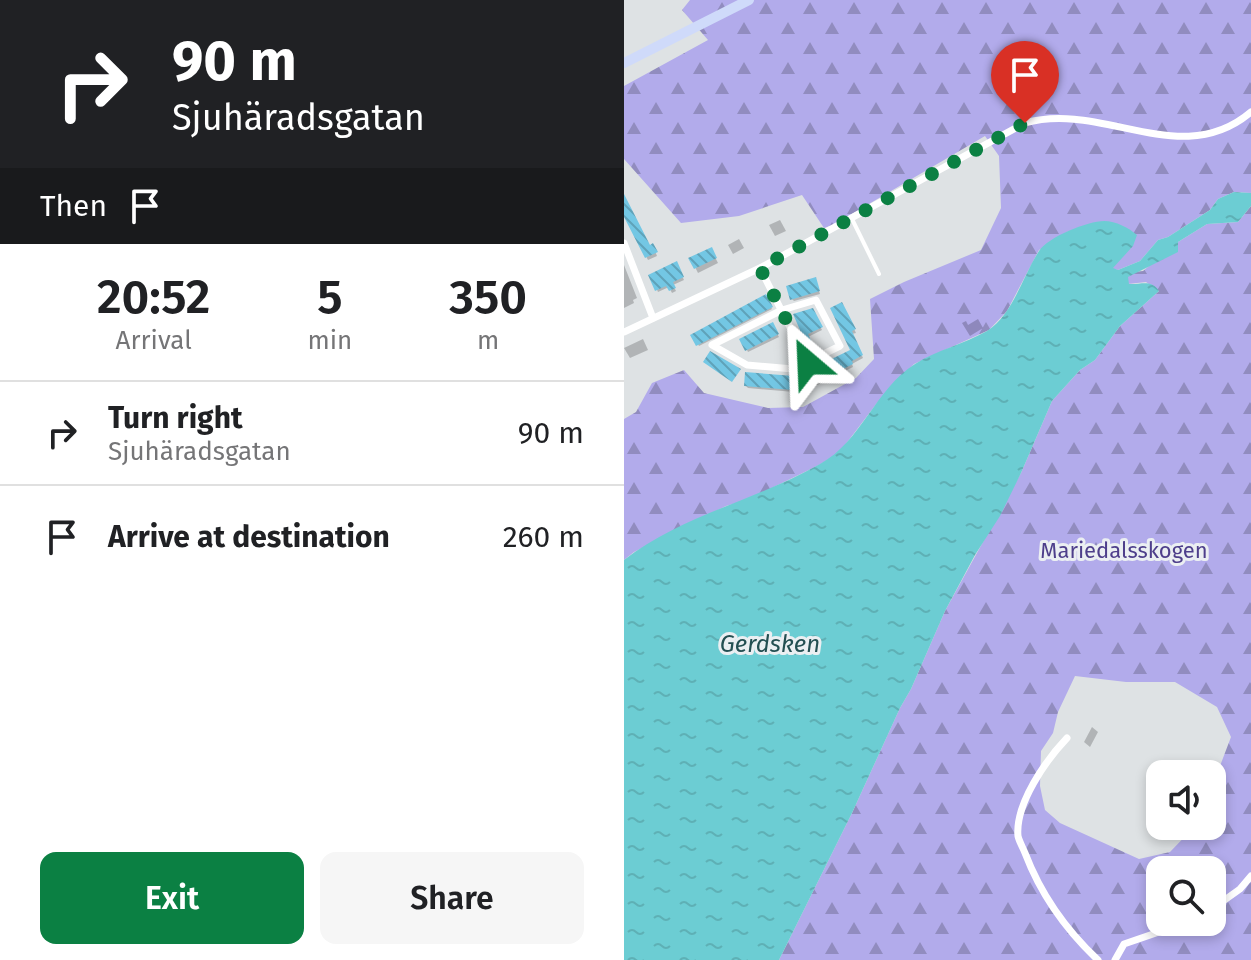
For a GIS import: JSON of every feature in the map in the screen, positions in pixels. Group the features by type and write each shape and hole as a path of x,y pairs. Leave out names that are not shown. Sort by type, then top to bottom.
{"main road":[{"path":"624,63 749,0"}],"street":[{"path":"624,332 760,268 1025,123 1041,118 1070,117 1159,135 1186,137 1216,134 1251,112"},
{"path":"624,243 653,318"},
{"path":"760,268 808,363"},
{"path":"816,300 840,346 808,363 793,369 747,365 712,345 782,310 816,300"},
{"path":"1067,738 1051,755 1023,805 1018,836 1033,874 1050,903 1074,937 1098,960"},
{"path":"1226,899 1251,876"},
{"path":"1115,960 1124,944 1147,936"}],"lane":[{"path":"852,219 879,274"}],"green space":[{"path":"690,0 1251,0 1251,193 1234,192 1218,199 1210,210 1158,240 1140,261 1118,270 1112,269 1105,221 1067,232 1039,250 1007,311 989,330 914,364 877,403 839,453 747,500 726,506 624,560 624,419 636,412 652,383 684,370 704,393 768,408 803,407 856,378 874,359 870,299 981,250 1001,208 999,156 985,136 824,228 802,195 739,216 681,223 624,159 624,86 708,40 682,10"},
{"name":"Mariedalsskogen","path":"1251,206 1251,960 779,960 911,689 945,611 1021,473 1052,401 1080,370 1095,360 1120,326 1159,291 1146,282 1128,284 1127,277 1143,271 1178,242 1207,224 1238,222","holes":["1075,676 1126,682 1175,682 1217,707 1231,737 1222,760 1226,760 1226,840 1182,840 1170,852 1152,856 1226,856 1226,936 1146,936 1146,857 1139,859 1060,823 1045,810 1040,786 1041,751 1053,733 1058,712"]}],"water":[{"name":"Gerdsken","path":"1234,192 1251,193 1251,206 1238,222 1207,224 1178,242 1178,252 1128,277 1129,284 1149,284 1159,291 1120,326 1095,360 1080,370 1052,401 1000,516 945,611 911,689 779,960 624,960 624,560 670,531 796,477 834,454 901,375 923,359 978,336 996,324 1011,305 1039,251 1051,240 1097,222 1109,221 1122,225 1137,235 1133,246 1113,268 1118,270 1140,261 1158,240 1168,237 1210,210 1218,199"}],"building":[{"path":"624,194 650,245 653,243 658,252 645,258 624,217"},
{"path":"712,247 717,258 694,269 688,258"},
{"path":"677,261 684,277 673,282 676,288 669,291 666,286 655,291 648,275"},
{"path":"816,277 820,291 790,300 786,286"},
{"path":"766,294 773,307 696,346 690,335"},
{"path":"842,302 856,329 852,331 863,355 852,361 853,364 806,388 799,375 850,350 830,308"},
{"path":"813,308 823,327 808,334 816,351 810,353 793,314"},
{"path":"773,322 779,334 745,351 739,339"},
{"path":"710,351 741,369 732,382 703,362"},
{"path":"745,372 794,376 793,390 744,386"}],"route":[{"path":"808,363 760,268 1025,123"}]}
